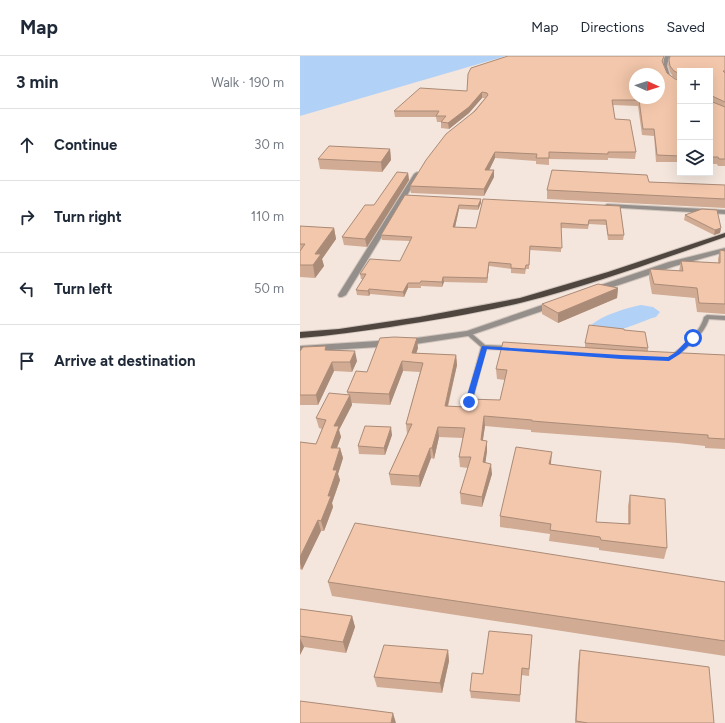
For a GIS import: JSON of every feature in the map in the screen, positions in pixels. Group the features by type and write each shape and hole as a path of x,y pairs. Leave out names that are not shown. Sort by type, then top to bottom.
{"main road":[{"path":"300,335 320,334 404,322 470,311 540,295 725,235"}],"street":[{"path":"677,83 671,81 666,73 664,64 667,56 688,57"},
{"path":"342,294 422,166"},
{"path":"404,196 412,197"},
{"path":"603,206 725,212"},
{"path":"589,292 672,264 725,250"},
{"path":"303,350 409,342 468,333 566,300"}],"lane":[{"path":"677,360 669,359 678,353 693,338 708,317 725,318"},
{"path":"468,333 484,347 517,348"},
{"path":"469,402 484,347"}],"water":[{"path":"300,56 506,56 300,116"},
{"path":"641,305 653,307 660,312 656,317 615,330 606,331 591,325 608,315"}],"building":[{"path":"508,56 664,56 662,61 665,68 629,68 629,100 612,100 615,119 630,120 636,152 608,152 608,154 549,152 549,158 536,158 537,154 495,152 485,170 494,170 484,189 410,186 426,160 446,134 475,111 488,95 487,93 482,92 469,107 448,123 441,122 446,116 436,116 439,111 394,111 420,88 467,91 468,74 471,68"},
{"path":"670,56 725,56 725,71 723,71 725,73 725,102 713,96 713,68 677,68 677,72 670,66"},
{"path":"665,68 667,73 677,79 677,156 657,155 654,129 643,129 640,104 665,104"},
{"path":"713,102 725,107 725,159 719,159 718,157 713,157"},
{"path":"329,146 390,149 381,162 318,159"},
{"path":"552,170 647,175 649,182 725,185 725,199 547,190"},
{"path":"397,172 408,173 365,239 342,237 365,205 374,205"},
{"path":"405,195 481,199 478,206 459,205 453,227 476,228 483,199 620,206 624,235 608,235 606,220 589,220 588,225 561,223 562,248 530,246 529,265 526,265 525,269 511,268 511,264 489,262 487,278 443,277 442,282 421,281 420,283 408,283 403,292 369,289 368,291 356,290 366,274 360,274 370,259 400,261 412,237 381,235"},
{"path":"702,209 717,210 721,228 715,230 685,215"},
{"path":"300,226 334,228 315,254 321,254 313,265 300,265 300,251 305,244 300,244"},
{"path":"720,250 725,251 725,304 699,303 697,288 654,284 650,269 683,271 681,261 720,263"},
{"path":"598,284 618,288 558,313 542,304"},
{"path":"589,325 645,332 648,348 585,343"},
{"path":"380,338 417,338 412,353 456,355 445,406 466,407 468,399 500,400 507,370 496,369 503,342 725,355 725,439 708,438 708,435 484,416 481,440 487,441 483,462 491,464 482,497 460,493 471,457 459,457 465,428 438,427 432,448 430,448 419,476 389,474 412,424 406,424 423,363 402,361 389,394 347,392 356,371 367,372"},
{"path":"326,346 325,350 355,351 350,362 332,362 316,395 300,395 300,351 303,347"},
{"path":"329,393 350,395 334,426 339,426 331,448 340,448 333,470 337,470 328,496 331,496 321,521 318,520 300,557 300,442 316,444 326,420 316,418"},
{"path":"365,426 391,427 384,448 358,446"},
{"path":"516,447 552,452 549,464 601,471 596,522 630,524 630,495 665,499 667,548 601,540 600,537 550,530 551,524 500,516"},
{"path":"355,523 725,582 725,641 328,582"},
{"path":"300,609 352,616 343,642 300,636"},
{"path":"489,631 532,635 529,669 522,668 520,695 470,691 472,673 483,674"},
{"path":"384,645 448,650 440,683 374,677"},
{"path":"580,650 709,667 714,723 588,723 576,721"},
{"path":"300,701 393,713 391,723 300,723"}],"route":[{"path":"469,402 484,347 669,359 678,353 693,338"}]}
